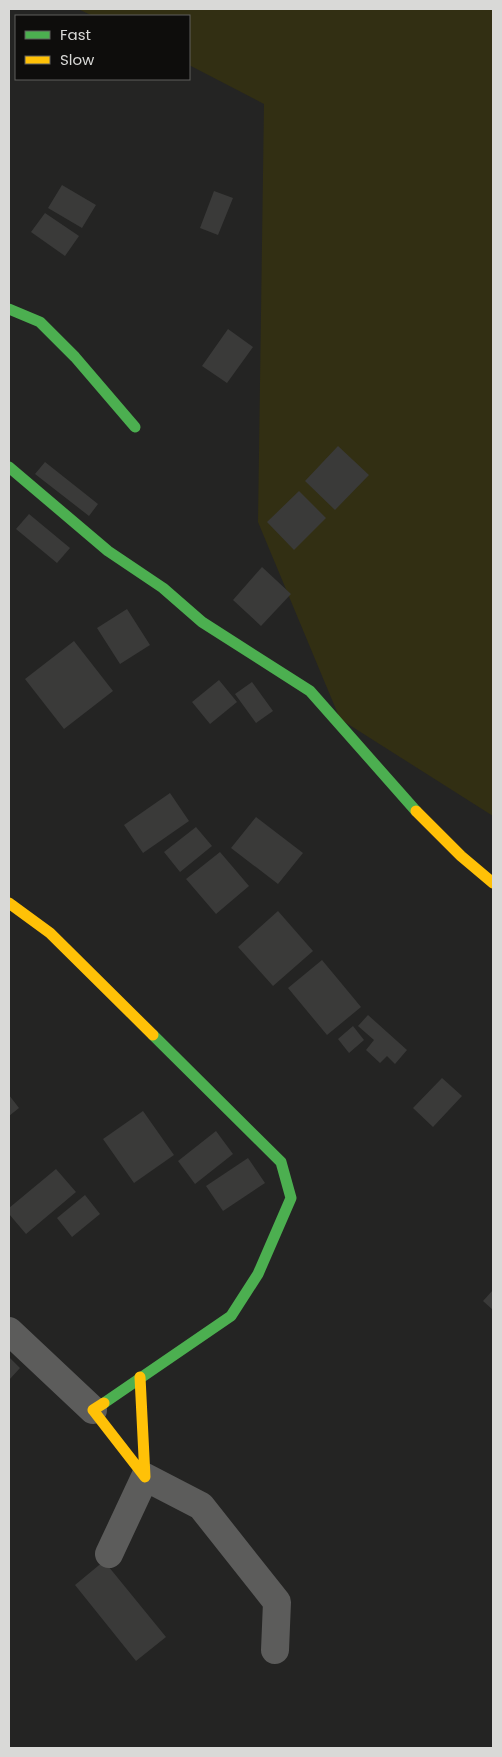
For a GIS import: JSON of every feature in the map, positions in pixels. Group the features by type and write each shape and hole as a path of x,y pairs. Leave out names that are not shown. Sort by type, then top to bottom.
{"street":[{"path":"9,309 40,322 75,357 136,427"},
{"path":"9,467 108,551 163,588 202,622 296,680 310,691 417,813 460,856 493,883"},
{"path":"9,903 50,932 281,1162 292,1198 258,1274 231,1316 93,1410"},
{"path":"9,1331 93,1410 145,1477 201,1506 277,1602 275,1650"},
{"path":"109,1554 145,1477 140,1377"}],"shaded area":[{"path":"78,9 493,9 493,816 340,719 258,522 264,104 190,66 190,15 91,15"}],"building":[{"path":"62,185 96,205 82,228 48,208"},
{"path":"214,191 233,198 218,235 200,228"},
{"path":"45,213 79,236 65,256 31,232"},
{"path":"228,329 253,347 227,383 202,366"},
{"path":"338,446 369,475 335,510 305,481"},
{"path":"45,462 98,504 89,516 35,474"},
{"path":"299,491 326,518 294,550 267,522"},
{"path":"29,514 70,548 57,563 16,529"},
{"path":"262,567 291,594 261,626 233,600"},
{"path":"127,609 150,645 120,664 97,628"},
{"path":"74,641 113,691 64,729 25,679"},
{"path":"219,680 237,702 210,724 192,702"},
{"path":"252,682 273,711 256,723 235,694"},
{"path":"170,793 189,821 143,853 124,825"},
{"path":"256,817 303,853 278,884 231,848"},
{"path":"196,827 212,846 180,872 164,852"},
{"path":"220,852 249,886 216,914 186,879"},
{"path":"278,911 313,951 273,986 238,947"},
{"path":"322,960 361,1007 327,1035 288,988"},
{"path":"368,1015 407,1050 395,1064 387,1056 380,1063 366,1050 374,1040 358,1026"},
{"path":"353,1026 364,1040 349,1053 338,1039"},
{"path":"442,1078 462,1096 433,1127 413,1108"},
{"path":"9,1095 19,1108 9,1116"},
{"path":"143,1111 174,1155 134,1183 103,1139"},
{"path":"216,1131 233,1154 195,1184 178,1161"},
{"path":"248,1158 265,1183 223,1211 206,1186"},
{"path":"56,1169 76,1192 26,1234 9,1214 9,1208"},
{"path":"85,1195 100,1214 72,1237 57,1218"},
{"path":"493,1290 493,1310 483,1301"},
{"path":"9,1357 20,1368 9,1380"},
{"path":"104,1561 166,1637 136,1661 75,1585"}],"traffic: fast":[{"path":"9,309 40,322 75,357 135,427"},
{"path":"9,467 108,551 163,588 202,622 310,691 416,811"},
{"path":"104,1403 231,1316 258,1274 291,1198 281,1162 153,1035"}],"traffic: slow":[{"path":"416,811 461,856 493,883"},
{"path":"9,903 50,933 153,1035"},
{"path":"104,1403 93,1410 145,1477 140,1377"}]}
